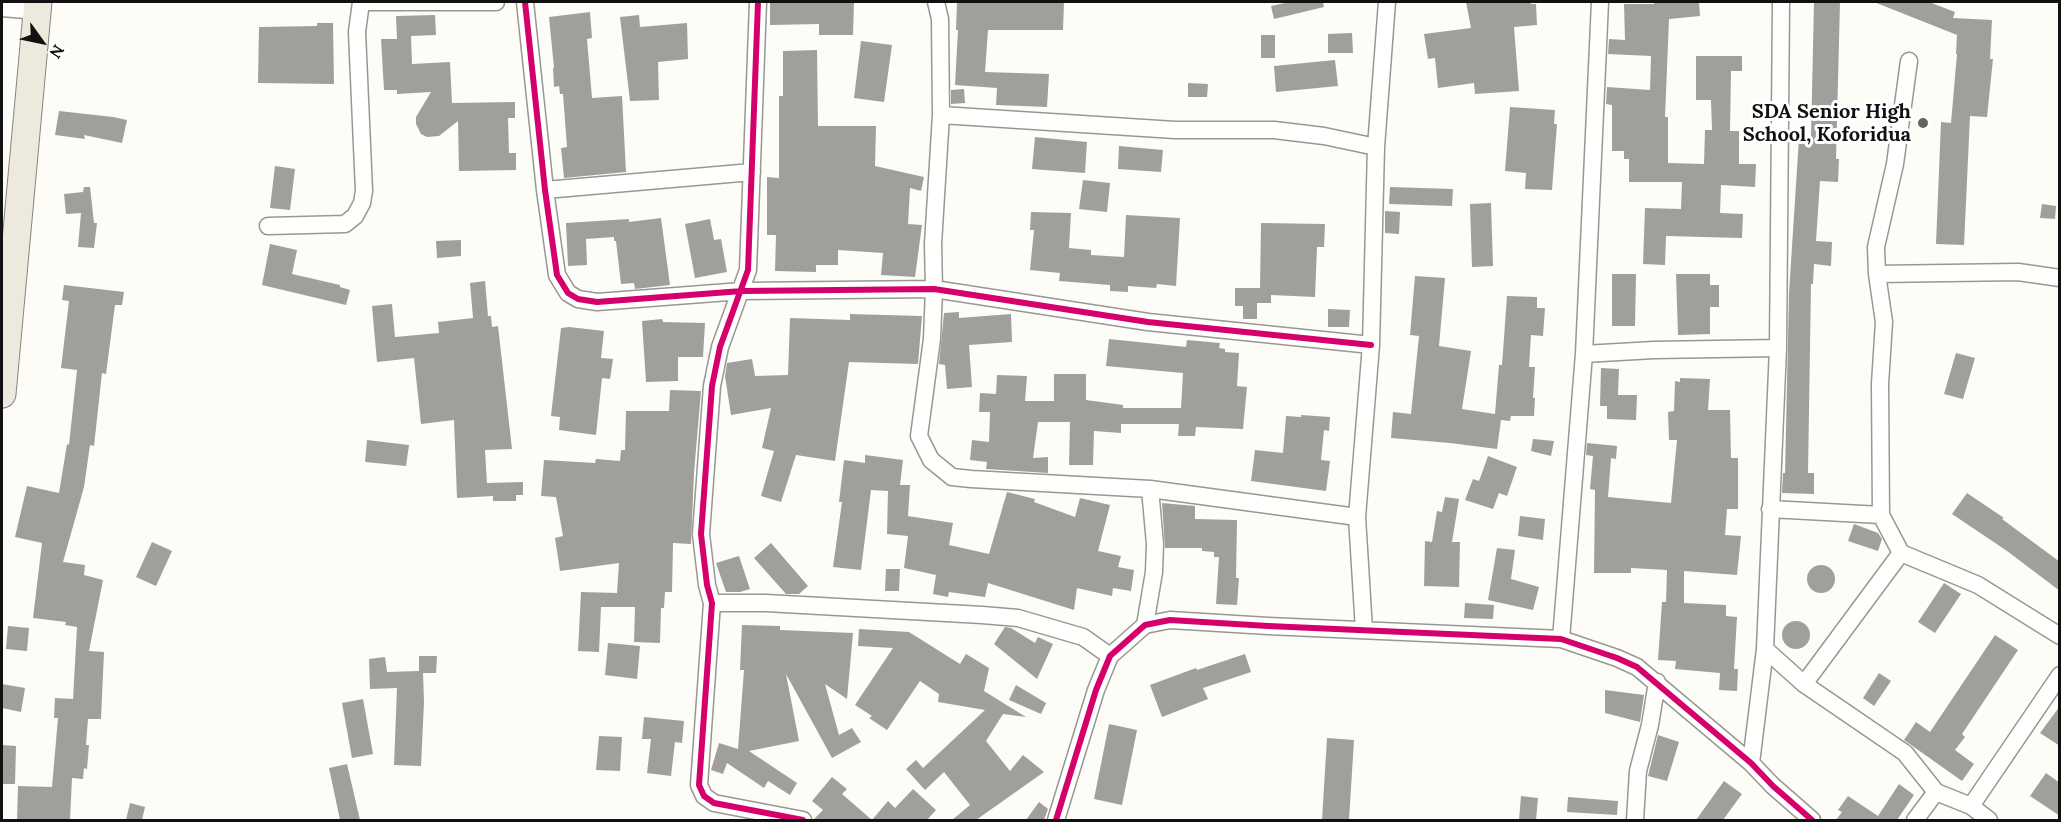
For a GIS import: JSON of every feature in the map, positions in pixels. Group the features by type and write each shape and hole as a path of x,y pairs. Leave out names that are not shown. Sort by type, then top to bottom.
{"main road":[{"path":"2,394 37,6"}],"street":[{"path":"268,226 345,224 355,216 362,202 364,191 357,41 361,2 496,2"},
{"path":"525,2 545,190 557,275 568,292 578,299 597,302 742,291 934,289 1149,322 1371,345"},
{"path":"758,2 748,270 720,347 712,386 701,534 707,585 712,603 699,785 704,796 714,803 803,820"},
{"path":"936,2 940,19 941,115 933,244 932,339 919,436 931,460 952,477 1150,489 1357,517"},
{"path":"1364,630 1357,517 1371,345 1376,147 1387,2"},
{"path":"1561,639 1584,354 1600,2"},
{"path":"1751,763 1765,649 1778,348 1781,2"},
{"path":"2,8 37,6"},
{"path":"1909,61 1895,164 1876,247 1877,274 1884,322 1880,384 1881,515 1901,553 1978,585 2060,636"},
{"path":"941,115 1174,130 1274,130 1324,136 1376,147"},
{"path":"545,190 752,172"},
{"path":"1877,274 2018,272 2060,278"},
{"path":"1584,354 1654,350 1778,348"},
{"path":"1145,625 1154,572 1155,544 1150,489"},
{"path":"1770,509 1881,515"},
{"path":"1804,684 1901,553"},
{"path":"712,603 766,603 1018,618 1083,637 1110,656"},
{"path":"1056,820 1095,690 1110,656 1145,625 1170,620 1561,639 1637,667 1751,763 1812,820"},
{"path":"1765,649 1804,684 1905,753 1936,792 1971,806 1989,820"},
{"path":"1971,806 2060,675"},
{"path":"1635,820 1638,771 1650,725 1657,682"},
{"path":"1915,820 1936,792"}],"building":[{"path":"770,2 854,2 853,35 819,35 819,24 770,25"},
{"path":"957,2 1064,2 1063,30 988,30 985,72 1049,74 1047,107 996,105 997,88 955,85"},
{"path":"1290,2 1323,2 1324,7 1274,19 1271,6"},
{"path":"1466,2 1531,2 1531,4 1536,4 1537,25 1514,27 1519,91 1475,94 1474,83 1438,88 1435,58 1428,59 1424,34 1471,28"},
{"path":"1654,2 1699,2 1700,16 1669,19 1665,117 1668,117 1668,163 1704,164 1705,130 1712,130 1711,100 1696,100 1696,56 1742,56 1742,71 1731,71 1730,131 1739,131 1739,164 1756,164 1755,187 1721,185 1720,213 1743,214 1742,238 1666,236 1665,265 1643,264 1645,208 1681,209 1682,182 1629,182 1629,159 1624,159 1624,151 1612,151 1612,105 1606,104 1607,87 1650,90 1651,56 1608,54 1609,39 1625,40 1624,4 1654,4"},
{"path":"1814,2 1840,2 1836,159 1839,159 1838,182 1820,181 1816,241 1832,242 1831,266 1814,264 1813,284 1811,284 1808,473 1814,473 1814,494 1782,493 1783,473 1785,473 1789,293 1799,138 1811,138"},
{"path":"1874,2 1929,2 1955,12 1953,18 1992,20 1990,59 1993,59 1987,117 1970,116 1964,245 1936,244 1941,122 1951,123 1957,35"},
{"path":"590,12 592,38 587,39 592,98 622,96 626,172 564,178 561,148 567,147 563,94 560,94 559,86 554,87 549,17"},
{"path":"435,15 436,35 411,36 412,64 450,62 452,103 515,102 515,118 508,118 509,153 516,153 516,170 459,171 458,121 439,136 427,137 421,134 416,124 416,117 431,92 397,94 397,90 384,90 381,39 397,39 396,16"},
{"path":"639,15 640,27 687,23 688,59 658,62 659,100 630,101 620,17"},
{"path":"317,23 333,23 334,84 258,83 259,27 317,26"},
{"path":"1352,33 1353,53 1328,53 1328,34"},
{"path":"1261,35 1275,35 1275,58 1261,58"},
{"path":"861,41 892,45 884,102 854,98"},
{"path":"817,50 818,126 876,126 875,166 924,177 921,191 910,188 908,224 922,225 915,277 881,275 883,253 838,250 838,265 816,265 816,272 775,271 776,235 767,235 767,177 779,178 779,96 783,96 783,51"},
{"path":"1335,60 1338,86 1276,92 1274,66"},
{"path":"1188,83 1208,84 1207,97 1188,97"},
{"path":"964,89 965,103 951,104 951,90"},
{"path":"1510,107 1555,110 1554,124 1557,124 1552,190 1525,189 1526,173 1505,171"},
{"path":"59,111 127,120 122,143 84,135 85,139 55,135"},
{"path":"1035,137 1087,142 1085,173 1032,169"},
{"path":"1119,146 1163,150 1161,172 1118,169"},
{"path":"275,166 295,169 290,210 270,208"},
{"path":"1083,180 1110,183 1107,212 1079,209"},
{"path":"84,187 90,187 94,223 97,223 94,248 78,247 81,213 66,214 64,194 83,192"},
{"path":"1390,187 1453,189 1452,206 1389,204"},
{"path":"1491,203 1493,266 1472,267 1470,204"},
{"path":"2042,204 2056,206 2055,219 2040,218"},
{"path":"1385,211 1400,212 1399,234 1385,233"},
{"path":"1031,212 1071,213 1069,248 1091,250 1091,255 1124,257 1126,215 1180,218 1176,286 1157,284 1156,288 1128,286 1128,292 1110,291 1110,285 1059,281 1060,273 1030,270 1034,230 1030,230"},
{"path":"661,218 670,285 635,289 634,283 621,284 614,237 586,239 587,265 568,266 566,223 629,219 629,222"},
{"path":"710,219 714,240 721,239 727,272 695,278 685,224"},
{"path":"1261,223 1325,224 1324,247 1317,247 1315,297 1271,295 1271,303 1257,303 1257,319 1243,319 1243,306 1235,306 1235,288 1260,288"},
{"path":"461,240 461,256 437,258 436,241"},
{"path":"270,244 297,250 292,274 340,285 350,290 346,305 262,285"},
{"path":"1612,274 1636,274 1635,326 1612,326"},
{"path":"1676,274 1710,274 1710,285 1719,285 1719,307 1710,307 1710,334 1678,335"},
{"path":"1415,276 1445,278 1439,346 1471,351 1462,409 1495,414 1499,365 1502,365 1507,296 1537,297 1537,308 1545,308 1543,336 1531,335 1529,367 1535,367 1534,416 1511,416 1510,421 1501,420 1497,449 1391,438 1393,412 1411,414 1419,336 1410,335"},
{"path":"485,281 488,316 491,316 492,327 498,326 512,449 485,450 487,483 523,482 523,495 516,495 516,501 493,501 493,496 457,498 454,420 421,424 414,358 377,362 372,306 392,304 395,337 439,333 438,322 473,318 470,283"},
{"path":"64,285 124,292 122,305 115,305 106,374 102,373 94,446 90,445 84,487 63,562 85,565 84,575 103,580 89,651 104,652 101,719 88,719 87,769 84,768 83,779 72,778 70,820 17,820 18,786 52,787 58,718 54,718 55,698 73,699 77,627 65,625 66,622 33,618 42,543 15,537 27,486 59,493 67,444 69,445 77,370 61,368 69,301 62,300"},
{"path":"1328,309 1350,310 1349,327 1328,327"},
{"path":"959,312 959,318 1011,314 1012,342 969,345 972,387 947,389 945,365 939,364 944,313"},
{"path":"850,314 922,316 918,364 849,362 835,461 796,455 781,502 761,496 774,451 762,448 771,408 731,415 725,376 727,363 752,359 755,376 788,375 790,318 850,320"},
{"path":"662,319 663,322 705,323 703,357 678,357 678,381 646,382 642,321"},
{"path":"561,328 604,331 601,358 613,359 610,379 602,378 596,435 559,430 560,417 551,416"},
{"path":"1109,339 1186,347 1187,340 1220,343 1219,348 1225,349 1225,352 1239,353 1237,386 1247,387 1243,429 1196,427 1195,436 1178,436 1179,424 1121,424 1121,433 1094,431 1093,465 1069,465 1070,422 1038,422 1033,458 1048,457 1048,473 986,469 987,462 970,460 972,440 989,442 990,412 979,412 980,393 996,394 997,375 1027,376 1025,401 1054,401 1054,374 1086,374 1086,400 1123,405 1123,408 1181,408 1183,373 1106,366"},
{"path":"1956,353 1975,358 1963,399 1944,394"},
{"path":"1601,368 1619,369 1618,395 1637,395 1636,420 1607,419 1607,406 1600,406"},
{"path":"1680,378 1710,379 1708,410 1730,410 1731,458 1738,458 1738,509 1727,509 1725,535 1741,536 1737,575 1684,571 1684,603 1726,605 1726,616 1737,617 1734,669 1738,669 1737,691 1719,690 1720,673 1675,669 1676,661 1658,660 1662,602 1666,602 1667,570 1631,568 1631,573 1594,573 1595,490 1590,489 1593,456 1586,455 1587,443 1617,446 1616,459 1611,458 1608,497 1671,503 1677,440 1669,440 1668,412 1674,411 1675,381 1680,382"},
{"path":"670,390 701,391 691,544 673,543 672,592 665,592 664,608 661,608 660,643 634,642 635,607 601,607 599,652 578,651 581,592 617,593 619,563 560,571 555,538 563,536 556,497 541,496 544,460 595,463 596,459 620,461 621,450 625,450 626,411 669,411"},
{"path":"1301,415 1330,417 1329,431 1324,430 1321,460 1330,461 1326,491 1251,481 1255,450 1283,453 1286,416 1301,417"},
{"path":"1533,439 1554,441 1551,456 1531,451"},
{"path":"367,440 409,445 406,466 365,462"},
{"path":"865,455 903,460 900,485 910,485 908,516 953,523 949,545 989,554 1007,492 1035,499 1034,502 1075,517 1080,498 1110,505 1098,551 1121,556 1118,567 1134,570 1131,591 1113,588 1112,596 1077,588 1074,610 988,583 985,597 949,592 948,597 933,594 936,575 904,568 908,536 887,534 888,491 871,490 861,570 833,567 842,502 839,502 844,460 865,463"},
{"path":"1488,456 1517,467 1507,496 1499,493 1493,509 1465,500 1473,479 1479,481"},
{"path":"1967,493 2004,518 2002,519 2060,562 2060,591 2007,551 1952,514"},
{"path":"1445,497 1459,499 1452,542 1460,542 1459,587 1424,586 1425,541 1432,542 1437,511 1442,512"},
{"path":"1162,503 1195,506 1195,519 1237,520 1236,578 1239,578 1237,605 1216,604 1219,557 1214,557 1214,552 1202,551 1202,548 1165,548"},
{"path":"1520,516 1545,519 1543,540 1518,536"},
{"path":"1854,524 1878,533 1882,539 1878,551 1848,541"},
{"path":"152,542 172,551 156,586 136,577"},
{"path":"771,543 808,586 799,594 786,594 754,558"},
{"path":"1497,548 1515,550 1511,579 1539,587 1533,610 1488,600"},
{"path":"739,556 750,589 726,592 716,563"},
{"path":"1821,565 1831,569 1835,579 1831,589 1821,593 1811,589 1807,579 1811,569"},
{"path":"886,569 900,569 899,591 885,591"},
{"path":"1944,583 1961,594 1935,633 1918,622"},
{"path":"1465,603 1494,605 1493,619 1464,618"},
{"path":"1796,621 1806,625 1810,635 1806,645 1796,649 1786,645 1782,635 1786,625"},
{"path":"742,625 780,626 780,630 853,633 847,699 825,684 839,735 852,728 861,742 832,758 786,674 799,741 749,751 797,783 790,795 768,781 764,788 727,763 723,774 711,770 719,743 738,749 744,670 740,670"},
{"path":"8,626 29,628 27,651 6,649"},
{"path":"1005,627 1011,628 1035,643 1038,637 1053,644 1037,679 994,644"},
{"path":"859,629 909,632 960,664 966,654 989,668 984,691 1026,717 1003,714 986,741 1010,771 1023,755 1044,772 976,820 952,820 970,805 944,772 925,790 906,769 916,760 923,768 985,710 938,702 939,694 920,681 887,730 855,705 893,648 858,646"},
{"path":"1995,635 2018,650 1962,734 1965,737 1955,750 1974,764 1962,781 1904,740 1916,722 1930,732"},
{"path":"608,643 640,646 637,679 605,675"},
{"path":"1245,654 1251,672 1203,688 1208,699 1162,717 1150,685 1196,668 1197,670"},
{"path":"419,656 437,656 436,673 423,673 421,766 394,765 397,688 370,689 369,659 385,657 387,672 419,671"},
{"path":"1879,673 1891,681 1874,706 1863,698"},
{"path":"2,684 25,688 21,712 2,708"},
{"path":"1016,685 1046,703 1041,714 1009,700"},
{"path":"1605,690 1644,695 1640,722 1605,713"},
{"path":"363,699 373,754 352,758 342,703"},
{"path":"2060,706 2060,746 2040,733"},
{"path":"644,717 684,721 682,743 675,742 671,776 647,773 651,739 642,739"},
{"path":"1109,724 1137,730 1122,805 1094,799"},
{"path":"1658,735 1679,742 1667,781 1648,776"},
{"path":"599,736 622,737 620,771 596,770"},
{"path":"1327,738 1354,740 1349,820 1322,820"},
{"path":"2,745 16,746 15,784 2,784"},
{"path":"347,764 360,820 340,820 329,768"},
{"path":"2046,773 2060,783 2060,816 2030,796"},
{"path":"832,777 847,789 842,794 872,820 813,820 823,810 812,801"},
{"path":"1724,781 1742,794 1723,820 1696,820"},
{"path":"1899,784 1914,795 1897,820 1836,820 1842,812 1838,810 1848,796 1878,816"},
{"path":"913,789 936,810 927,820 872,820 888,801 895,808"},
{"path":"1521,796 1538,798 1536,820 1519,820"},
{"path":"1568,797 1618,801 1617,815 1567,812"},
{"path":"1039,802 1048,809 1044,820 1026,820"},
{"path":"130,803 145,807 142,820 126,820"}],"cycle path":[{"path":"525,2 545,190 557,275 568,293 578,299 597,302 742,291 934,289 1148,322 1371,345"},
{"path":"758,2 748,270 720,347 712,386 701,534 707,585 712,603 699,785 704,796 714,803 803,820"},
{"path":"1056,820 1096,690 1110,656 1145,625 1170,620 1561,639 1637,667 1751,763 1812,820"}],"place":[{"name":"SDA Senior High School, Koforidua","path":"1923,123"}]}
